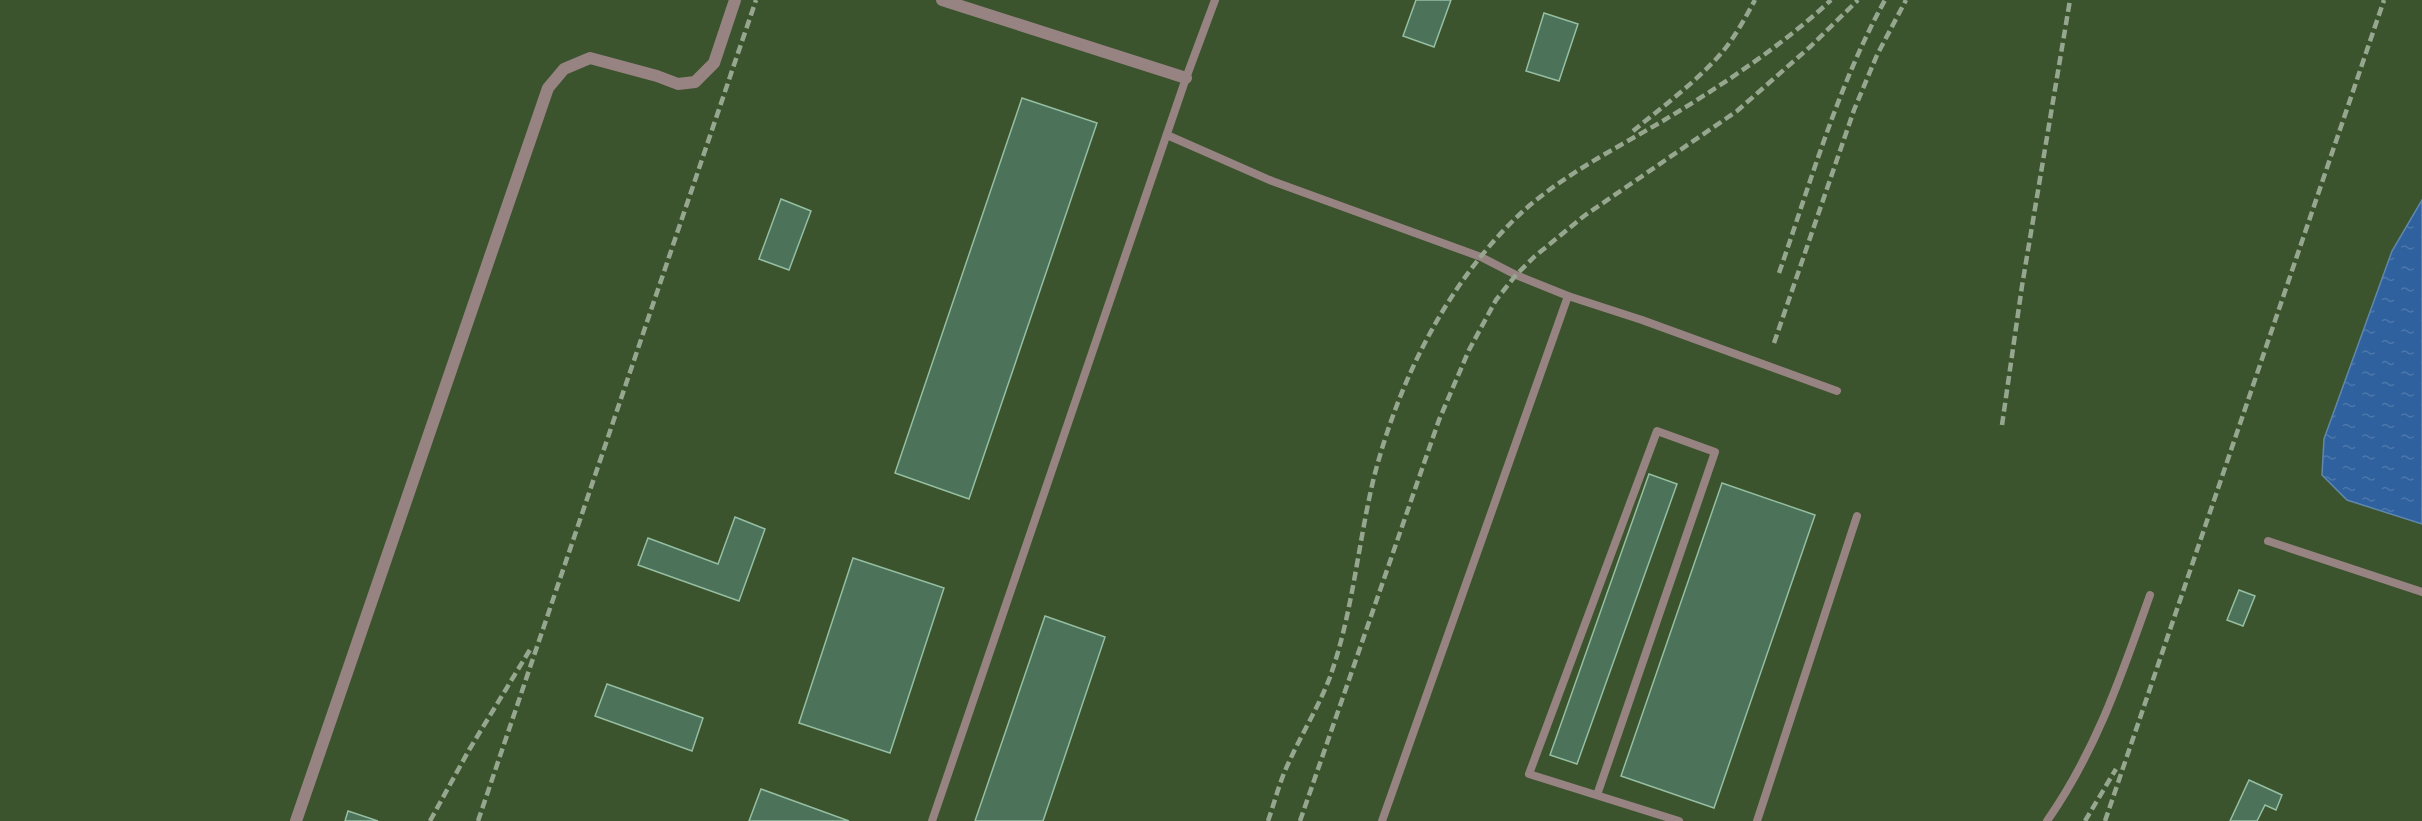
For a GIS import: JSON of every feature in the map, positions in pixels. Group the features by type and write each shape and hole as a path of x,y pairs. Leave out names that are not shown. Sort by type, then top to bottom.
{"street":[{"path":"296,821 548,88 564,69 590,58 678,84 695,82 714,63 735,0"},
{"path":"942,0 1186,78"}],"lane":[{"path":"932,821 1186,78 1215,0"},
{"path":"1167,135 1272,181 1480,257 1516,275 1568,296 1642,320 1837,391"},
{"path":"1382,821 1568,296"},
{"path":"1597,795 1715,452 1657,431 1529,774 1679,821"},
{"path":"1757,821 1857,516"},
{"path":"2268,541 2422,592"},
{"path":"2047,821 2064,797 2112,702 2150,595"}],"shaded area":[{"path":"0,0 2422,0 2422,821 0,821"}],"water":[{"path":"2422,200 2422,524 2347,500 2322,475 2324,439 2392,251"}],"building":[{"path":"1416,0 1451,0 1434,47 1403,36"},
{"path":"1544,13 1578,24 1559,81 1526,71"},
{"path":"1022,98 1097,123 969,499 895,473"},
{"path":"781,199 811,211 789,270 759,259"},
{"path":"1649,474 1677,484 1577,764 1550,755"},
{"path":"1722,483 1815,515 1714,808 1621,776"},
{"path":"735,517 765,529 739,601 638,565 648,538 718,564"},
{"path":"853,558 944,588 890,753 799,723"},
{"path":"2239,590 2255,596 2243,626 2227,620"},
{"path":"1045,616 1105,637 1043,821 975,821"},
{"path":"607,684 703,718 692,751 595,716"},
{"path":"2249,780 2282,795 2276,810 2265,805 2257,821 2230,821"},
{"path":"761,789 849,821 749,821"},
{"path":"348,811 378,821 345,821"}],"railway":[{"path":"478,821 756,0"},
{"path":"1633,131 1687,87 1717,58 1733,37 1755,0"},
{"path":"1268,821 1280,783 1326,688 1338,652 1350,603 1368,502 1384,441 1412,369 1448,302 1494,241 1536,200 1588,164 1727,81 1792,34 1831,0"},
{"path":"1300,821 1439,420 1469,350 1496,300 1534,257 1584,216 1737,111 1811,46 1858,0"},
{"path":"1779,273 1839,99 1868,32 1885,0"},
{"path":"1774,343 1854,110 1877,55 1906,0"},
{"path":"2002,425 2022,286 2070,0"},
{"path":"2105,821 2384,0"},
{"path":"430,821 469,750 531,648"},
{"path":"2085,821 2116,769"}]}
